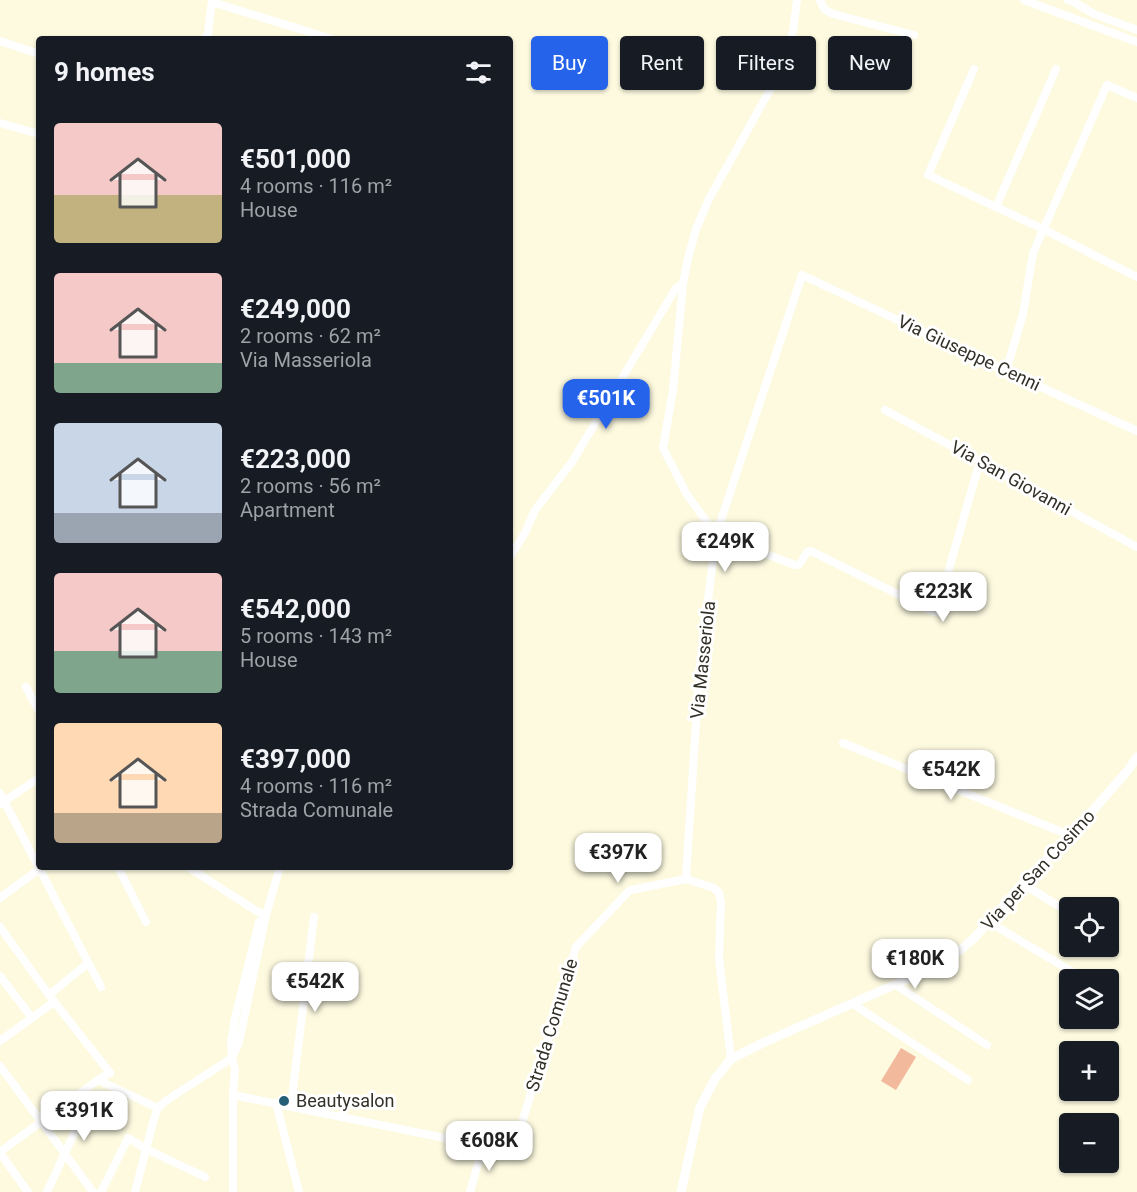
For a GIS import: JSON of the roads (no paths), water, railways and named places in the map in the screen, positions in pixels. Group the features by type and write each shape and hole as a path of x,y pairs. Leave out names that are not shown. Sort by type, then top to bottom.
{"street":[{"path":"797,0 792,38 785,63 709,199 696,230 683,284 673,390 663,448 686,493 717,535 795,565 800,565 807,552 811,551 934,612 937,611 980,461"},
{"path":"820,0 824,9 833,14 914,35"},
{"path":"1024,0 1137,42"},
{"path":"1068,0 1094,14 1137,30"},
{"path":"206,36 212,1 323,36"},
{"path":"0,41 36,53"},
{"path":"974,69 928,175 1043,229 1137,277"},
{"path":"996,207 1056,69"},
{"path":"1006,371 1023,314 1033,254 1107,85 1137,98"},
{"path":"0,123 36,133"},
{"name":"Via Giuseppe Cenni","path":"802,275 1137,430"},
{"name":"Via Masseriola","path":"686,879 699,674 717,535 802,275"},
{"path":"513,552 536,510 572,462 676,288 683,284"},
{"name":"Via San Giovanni","path":"885,410 1137,547"},
{"path":"27,687 35,694"},
{"path":"843,743 1069,835"},
{"name":"Via per San Cosimo","path":"681,1192 700,1107 715,1079 731,1059 896,984 962,949 1088,816 1137,757"},
{"path":"2,803 36,780"},
{"path":"0,793 2,803 36,860"},
{"path":"0,898 38,870"},
{"path":"42,870 101,987"},
{"path":"120,870 146,922"},
{"path":"193,870 266,915"},
{"path":"233,1192 235,1069 232,1058 238,1042 266,915 279,870"},
{"path":"686,879 714,888 719,893 721,902 719,958 731,1059"},
{"name":"Strada Comunale","path":"483,1145 513,1152 576,947 628,892 686,879"},
{"path":"1023,884 1059,906"},
{"path":"291,1106 314,917"},
{"path":"989,922 1068,969"},
{"path":"0,927 51,998 110,1073 0,1153 28,1192"},
{"path":"0,1041 32,1018 88,963"},
{"path":"0,976 32,1018"},
{"path":"896,984 987,1045"},
{"path":"853,1004 968,1080"},
{"path":"135,1192 158,1108 232,1058"},
{"path":"0,1066 93,1192"},
{"path":"98,1080 158,1108"},
{"path":"233,1095 483,1145 470,1192"},
{"path":"47,1192 83,1114 68,1102"},
{"path":"276,1103 299,1192"},
{"path":"101,1192 128,1138 205,1178"}],"place":[{"name":"Beautysalon","path":"284,1101"}]}
